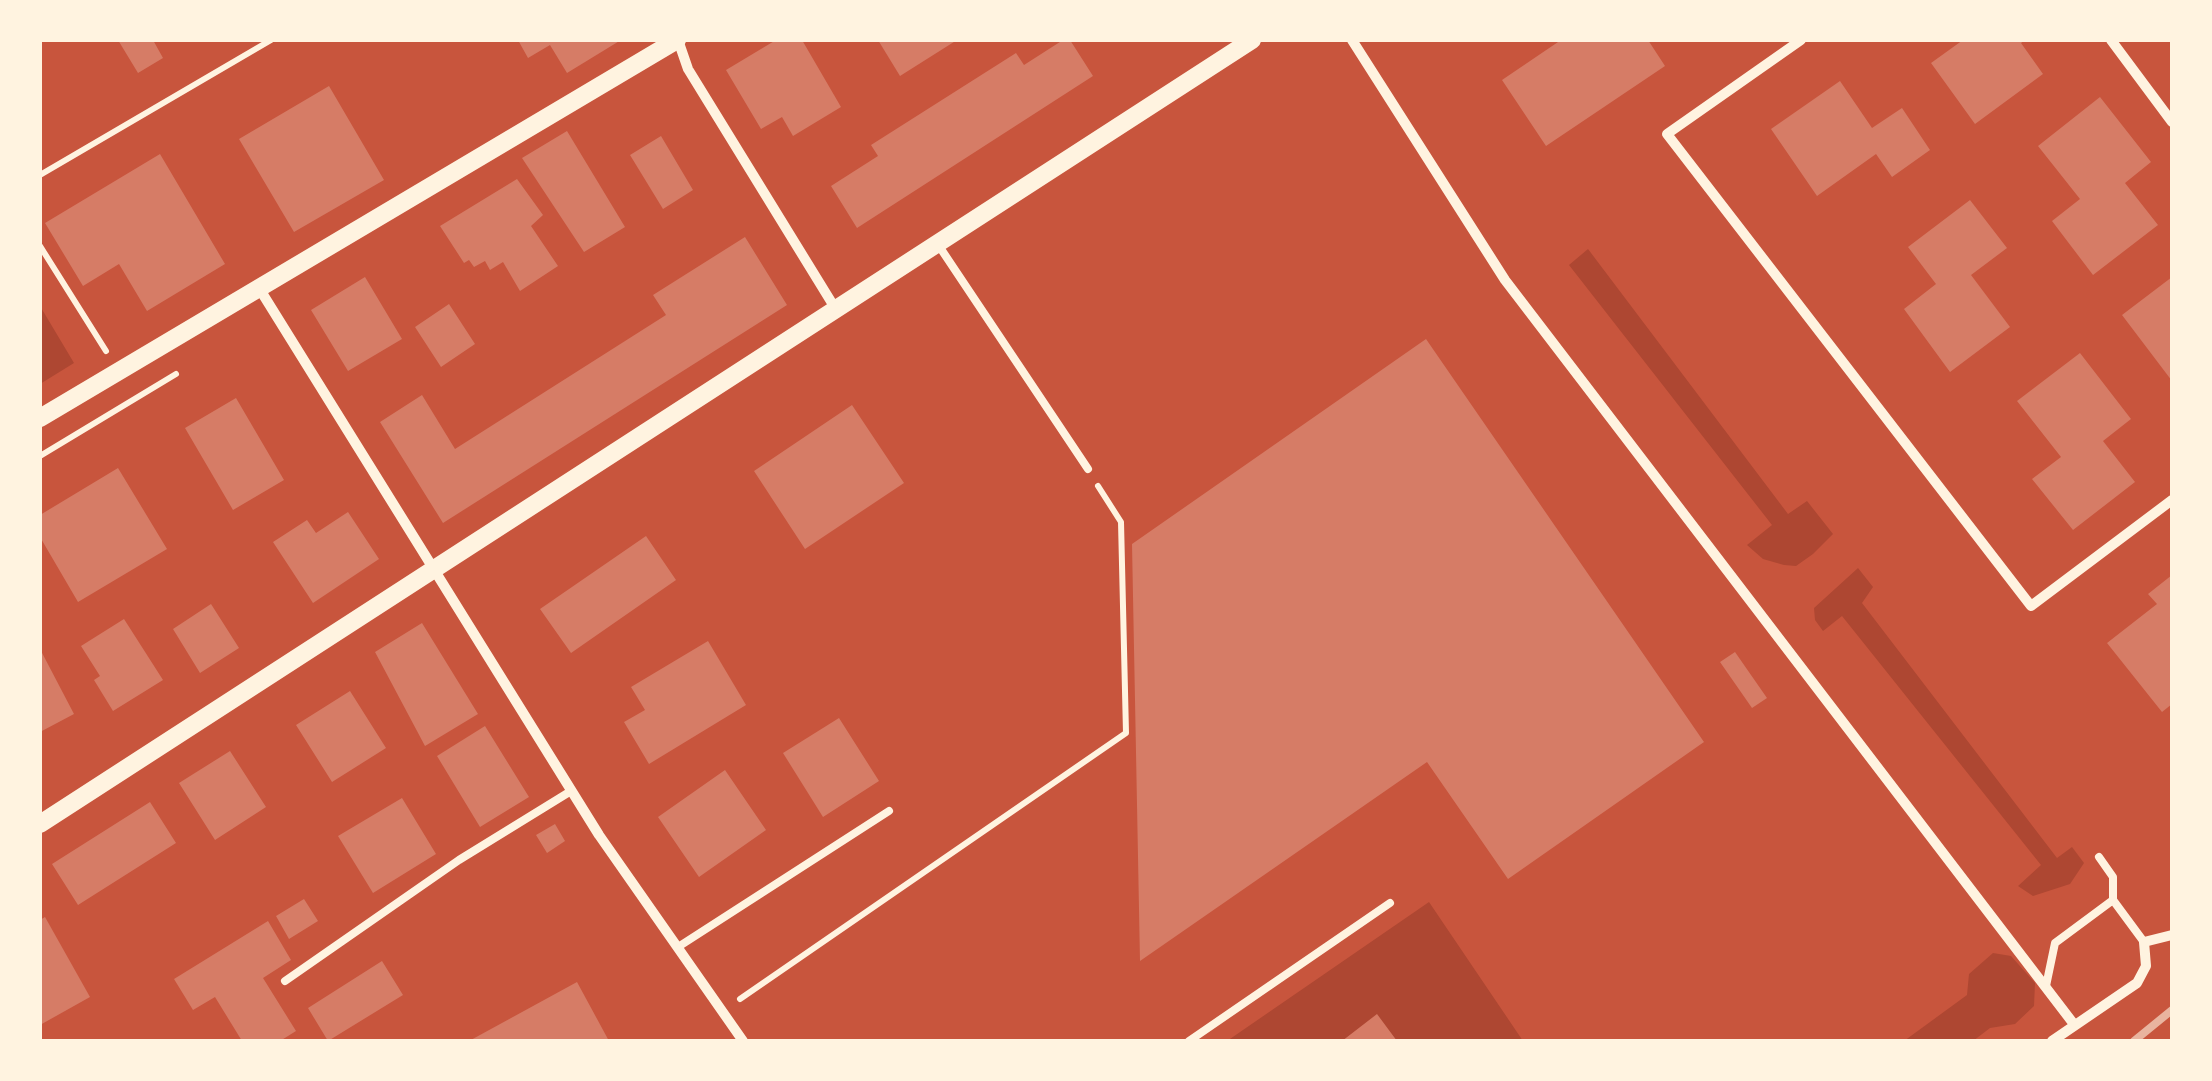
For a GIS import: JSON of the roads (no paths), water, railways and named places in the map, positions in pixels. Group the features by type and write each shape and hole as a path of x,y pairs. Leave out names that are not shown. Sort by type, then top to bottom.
{"street":[{"path":"40,418 678,40 688,69 835,308"},
{"path":"40,824 1252,40"},
{"path":"1352,40 1505,280 2073,1023"},
{"path":"1802,40 1668,134 2031,606 2172,500"},
{"path":"2111,40 2172,122"},
{"path":"258,287 571,790 743,1041"},
{"path":"2052,1041 2136,983 2146,966 2144,942 2172,935"}],"lane":[{"path":"937,243 1088,469"},
{"path":"285,981 459,860 571,790"},
{"path":"678,947 889,811"},
{"path":"2099,858 2114,877 2113,900 2144,942"},
{"path":"2046,986 2055,943 2113,900"},
{"path":"1189,1041 1390,903"}],"railway":[{"path":"2134,1041 2172,1010"}]}
